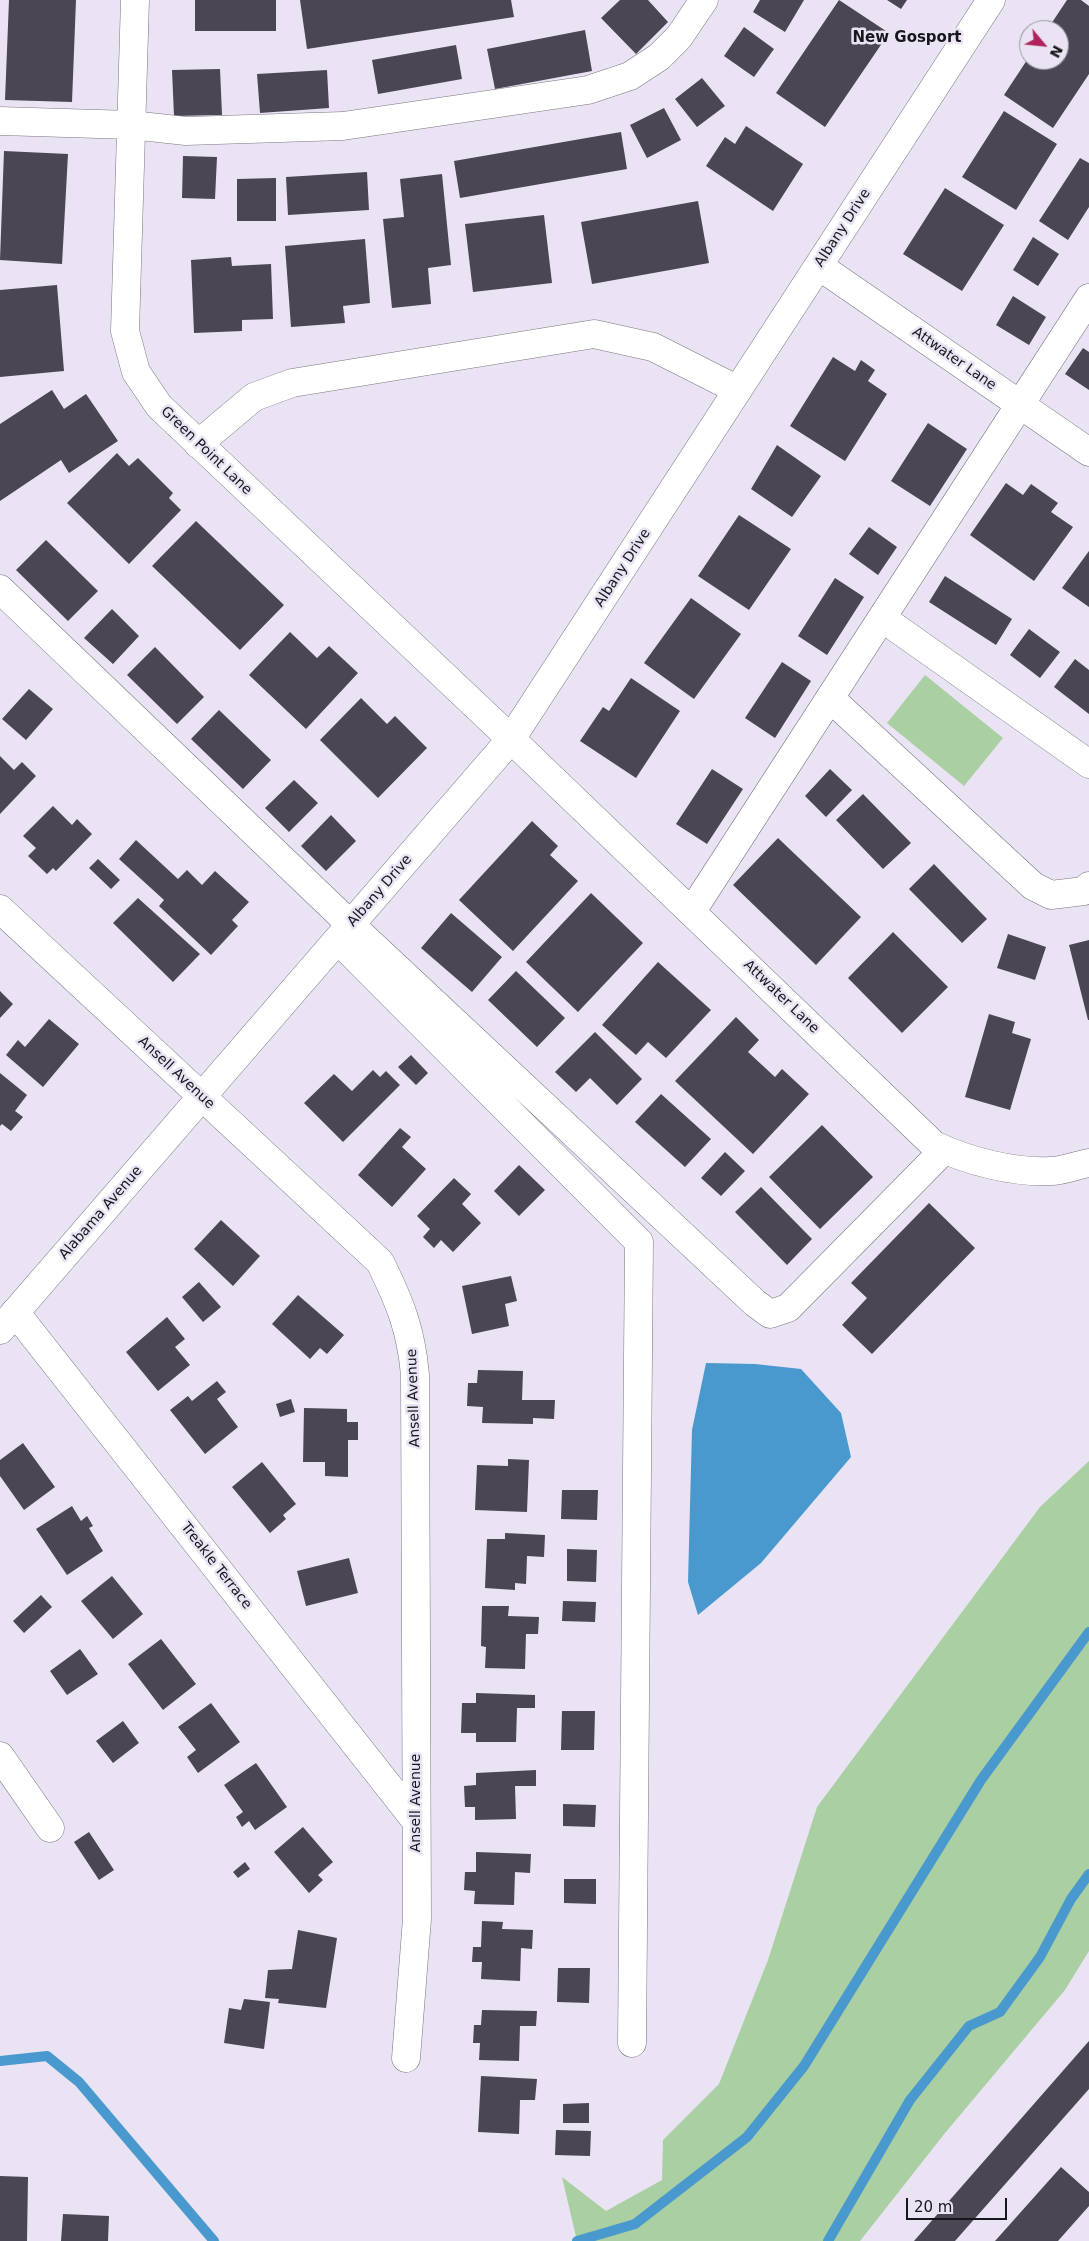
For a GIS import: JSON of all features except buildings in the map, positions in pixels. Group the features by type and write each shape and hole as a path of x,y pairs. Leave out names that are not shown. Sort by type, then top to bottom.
{"street":[{"name":"Green Point Lane","path":"135,0 125,331 136,372 158,406 512,739"},
{"path":"0,121 131,124 186,131 343,126 588,90 630,76 659,57 679,37 704,0"},
{"name":"Albany Drive","path":"202,1097 512,739 991,0"},
{"name":"Attwater Lane","path":"819,266 1089,452"},
{"path":"692,911 1089,298"},
{"path":"198,444 254,397 292,383 594,334 653,347 738,390"},
{"path":"0,589 345,932 640,1242 632,2043"},
{"path":"882,618 1089,764"},
{"path":"830,698 1034,886 1051,895 1084,891 1089,886"},
{"name":"Attwater Lane","path":"512,739 934,1145 965,1159 1008,1167 1052,1172 1089,1163"},
{"name":"Ansell Avenue","path":"0,909 380,1262 402,1306 412,1342 415,1375 417,1919 406,2058"},
{"path":"345,932 740,1290 770,1314 788,1308 944,1150"},
{"name":"Alabama Avenue","path":"8,1321 202,1097"},
{"name":"Treakle Terrace","path":"8,1321 416,1821"},
{"path":"0,1756 50,1828"}],"green space":[{"path":"925,675 1003,738 964,786 887,723"},
{"path":"1089,1461 1089,1951 1065,1990 945,2133 860,2241 577,2241 562,2177 606,2211 662,2180 663,2140 719,2084 768,1960 817,1807 1040,1507"}],"water":[{"path":"706,1363 755,1364 801,1369 841,1413 851,1457 761,1563 698,1615 688,1582 692,1430"}],"waterway":[{"path":"577,2241 635,2224 747,2137 804,2066 981,1780 1089,1632"},
{"path":"828,2241 910,2100 969,2026 1000,2012 1040,1957 1071,1899 1089,1874"},
{"path":"0,2061 47,2056 79,2082 214,2241"}],"district":[{"name":"New Gosport","path":"907,38"}]}
